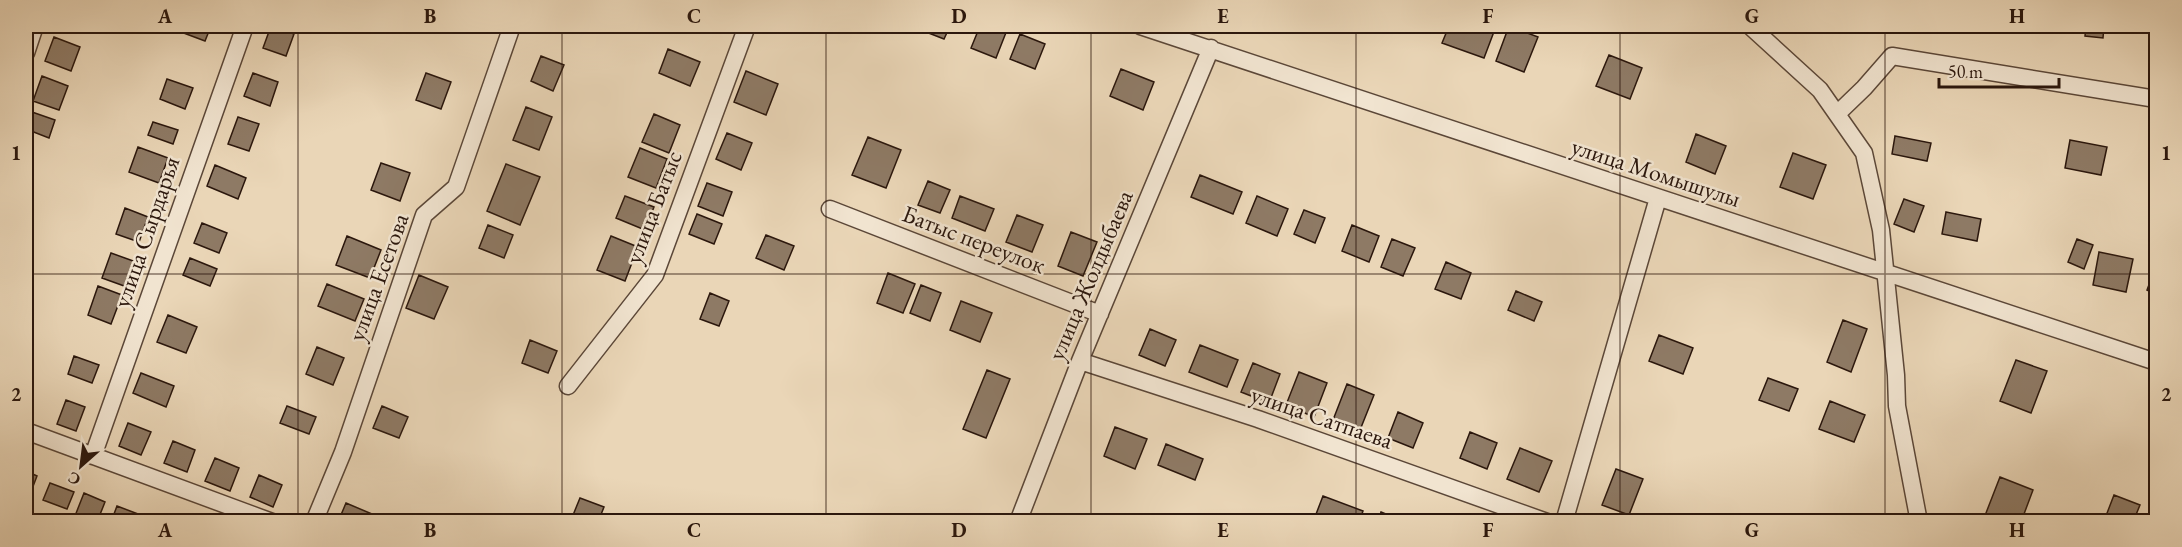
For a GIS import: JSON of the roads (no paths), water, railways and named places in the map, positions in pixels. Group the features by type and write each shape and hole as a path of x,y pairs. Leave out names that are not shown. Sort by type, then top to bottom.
{"street":[{"path":"26,54 35,26"},
{"name":"улица Сырдарья","path":"93,456 245,26"},
{"name":"улица Есетова","path":"314,522 343,452 424,215 456,187 512,26"},
{"name":"улица Батыс","path":"568,386 655,274 747,26"},
{"name":"улица Момышулы","path":"1140,26 2157,362"},
{"path":"1750,26 1820,90 1864,153 1881,230 1896,375 1897,406 1919,522"},
{"name":"улица Жолдыбаева","path":"1018,522 1080,361 1211,48"},
{"path":"1837,114 1892,56 2157,99"},
{"path":"1564,522 1658,198"},
{"name":"Батыс переулок","path":"830,209 1100,314"},
{"name":"улица Сатпаева","path":"1080,361 1258,419 1547,522"},
{"path":"26,431 272,522"}]}
